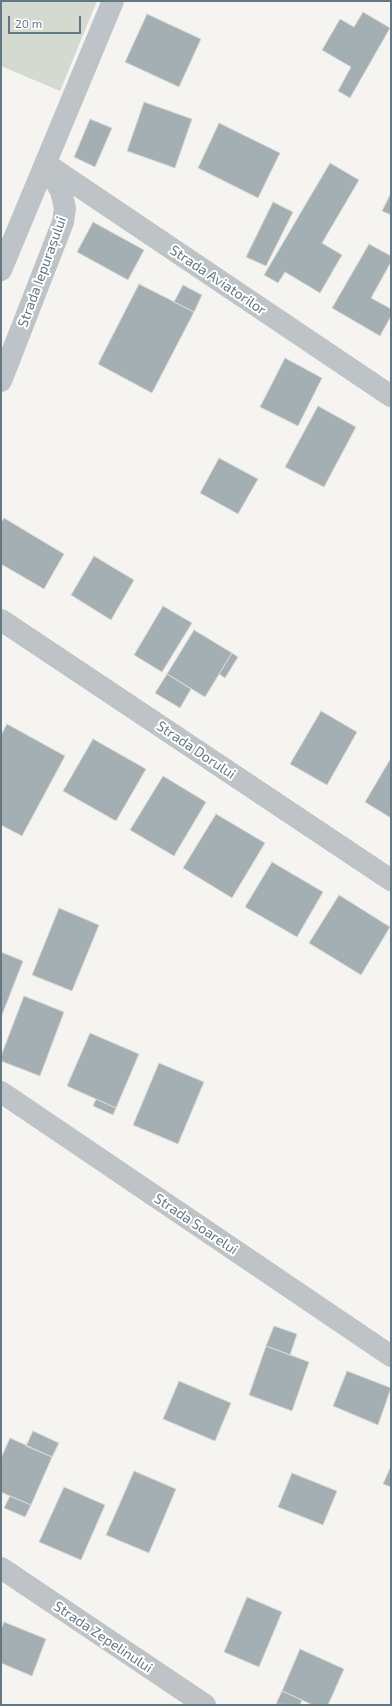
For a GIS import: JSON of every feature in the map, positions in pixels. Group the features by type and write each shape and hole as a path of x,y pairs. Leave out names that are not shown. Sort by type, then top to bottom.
{"street":[{"path":"1,270 113,1"},
{"name":"Strada Iepurașului","path":"1,381 63,222 65,208 61,191 46,164"},
{"name":"Strada Aviatorilor","path":"46,164 391,396"},
{"name":"Strada Dorului","path":"1,620 391,880"},
{"name":"Strada Soarelui","path":"1,1092 391,1356"},
{"name":"Strada Zepelinului","path":"1,1568 205,1705"}],"shaded area":[{"path":"1,1 97,1 60,91 1,66"}],"building":[{"path":"363,12 390,28 350,98 338,91 351,67 322,50 340,19 354,27"},
{"path":"147,14 201,39 179,87 125,62"},
{"path":"144,102 192,119 175,168 127,151"},
{"path":"90,119 112,128 95,167 74,157"},
{"path":"219,123 280,153 258,198 198,168"},
{"path":"330,163 359,180 322,243 342,255 320,293 285,272 278,283 264,275"},
{"path":"391,193 391,215 382,211"},
{"path":"273,202 293,212 266,266 246,257"},
{"path":"93,222 144,250 128,280 77,252"},
{"path":"369,244 391,256 391,262 371,298 391,309 391,316 380,336 332,308"},
{"path":"139,284 194,312 152,393 98,364"},
{"path":"183,285 202,295 194,312 174,302"},
{"path":"285,358 322,378 298,426 260,407"},
{"path":"318,406 356,427 324,487 285,467"},
{"path":"219,458 258,479 238,514 200,493"},
{"path":"4,518 64,554 44,589 1,564 1,523"},
{"path":"94,556 134,580 111,620 71,595"},
{"path":"163,606 192,623 162,672 134,655"},
{"path":"194,630 232,653 205,697 167,674"},
{"path":"232,653 238,657 225,678 219,674"},
{"path":"167,674 191,689 180,708 155,693"},
{"path":"321,711 357,732 327,785 290,764"},
{"path":"7,724 65,756 22,836 1,825 1,735"},
{"path":"93,739 146,769 116,821 63,791"},
{"path":"391,758 391,818 365,802"},
{"path":"163,776 206,802 174,856 130,830"},
{"path":"216,814 265,843 232,898 183,868"},
{"path":"272,862 323,892 297,937 245,907"},
{"path":"339,895 390,927 361,975 309,943"},
{"path":"59,908 99,925 72,991 32,975"},
{"path":"1,952 23,961 2,1015 1,1015"},
{"path":"24,996 64,1012 40,1076 1,1061 1,1056"},
{"path":"90,1033 139,1054 116,1108 67,1086"},
{"path":"159,1063 204,1082 178,1144 133,1125"},
{"path":"96,1099 116,1108 113,1115 93,1106"},
{"path":"274,1326 297,1334 290,1355 266,1346"},
{"path":"266,1346 309,1362 292,1411 249,1395"},
{"path":"347,1371 391,1388 378,1425 333,1406"},
{"path":"179,1381 231,1403 215,1441 163,1419"},
{"path":"33,1431 59,1443 52,1457 26,1446"},
{"path":"10,1438 52,1457 31,1505 1,1492 1,1458"},
{"path":"391,1466 391,1487 383,1484"},
{"path":"134,1471 176,1489 149,1553 106,1535"},
{"path":"292,1473 337,1491 323,1525 278,1507"},
{"path":"64,1487 105,1505 81,1560 39,1542"},
{"path":"10,1496 31,1505 25,1517 4,1508"},
{"path":"247,1597 282,1612 259,1667 224,1652"},
{"path":"4,1622 46,1639 32,1676 1,1663 1,1630"},
{"path":"300,1649 344,1669 328,1705 313,1705 282,1691"},
{"path":"282,1691 302,1700 300,1705 276,1704"}]}
